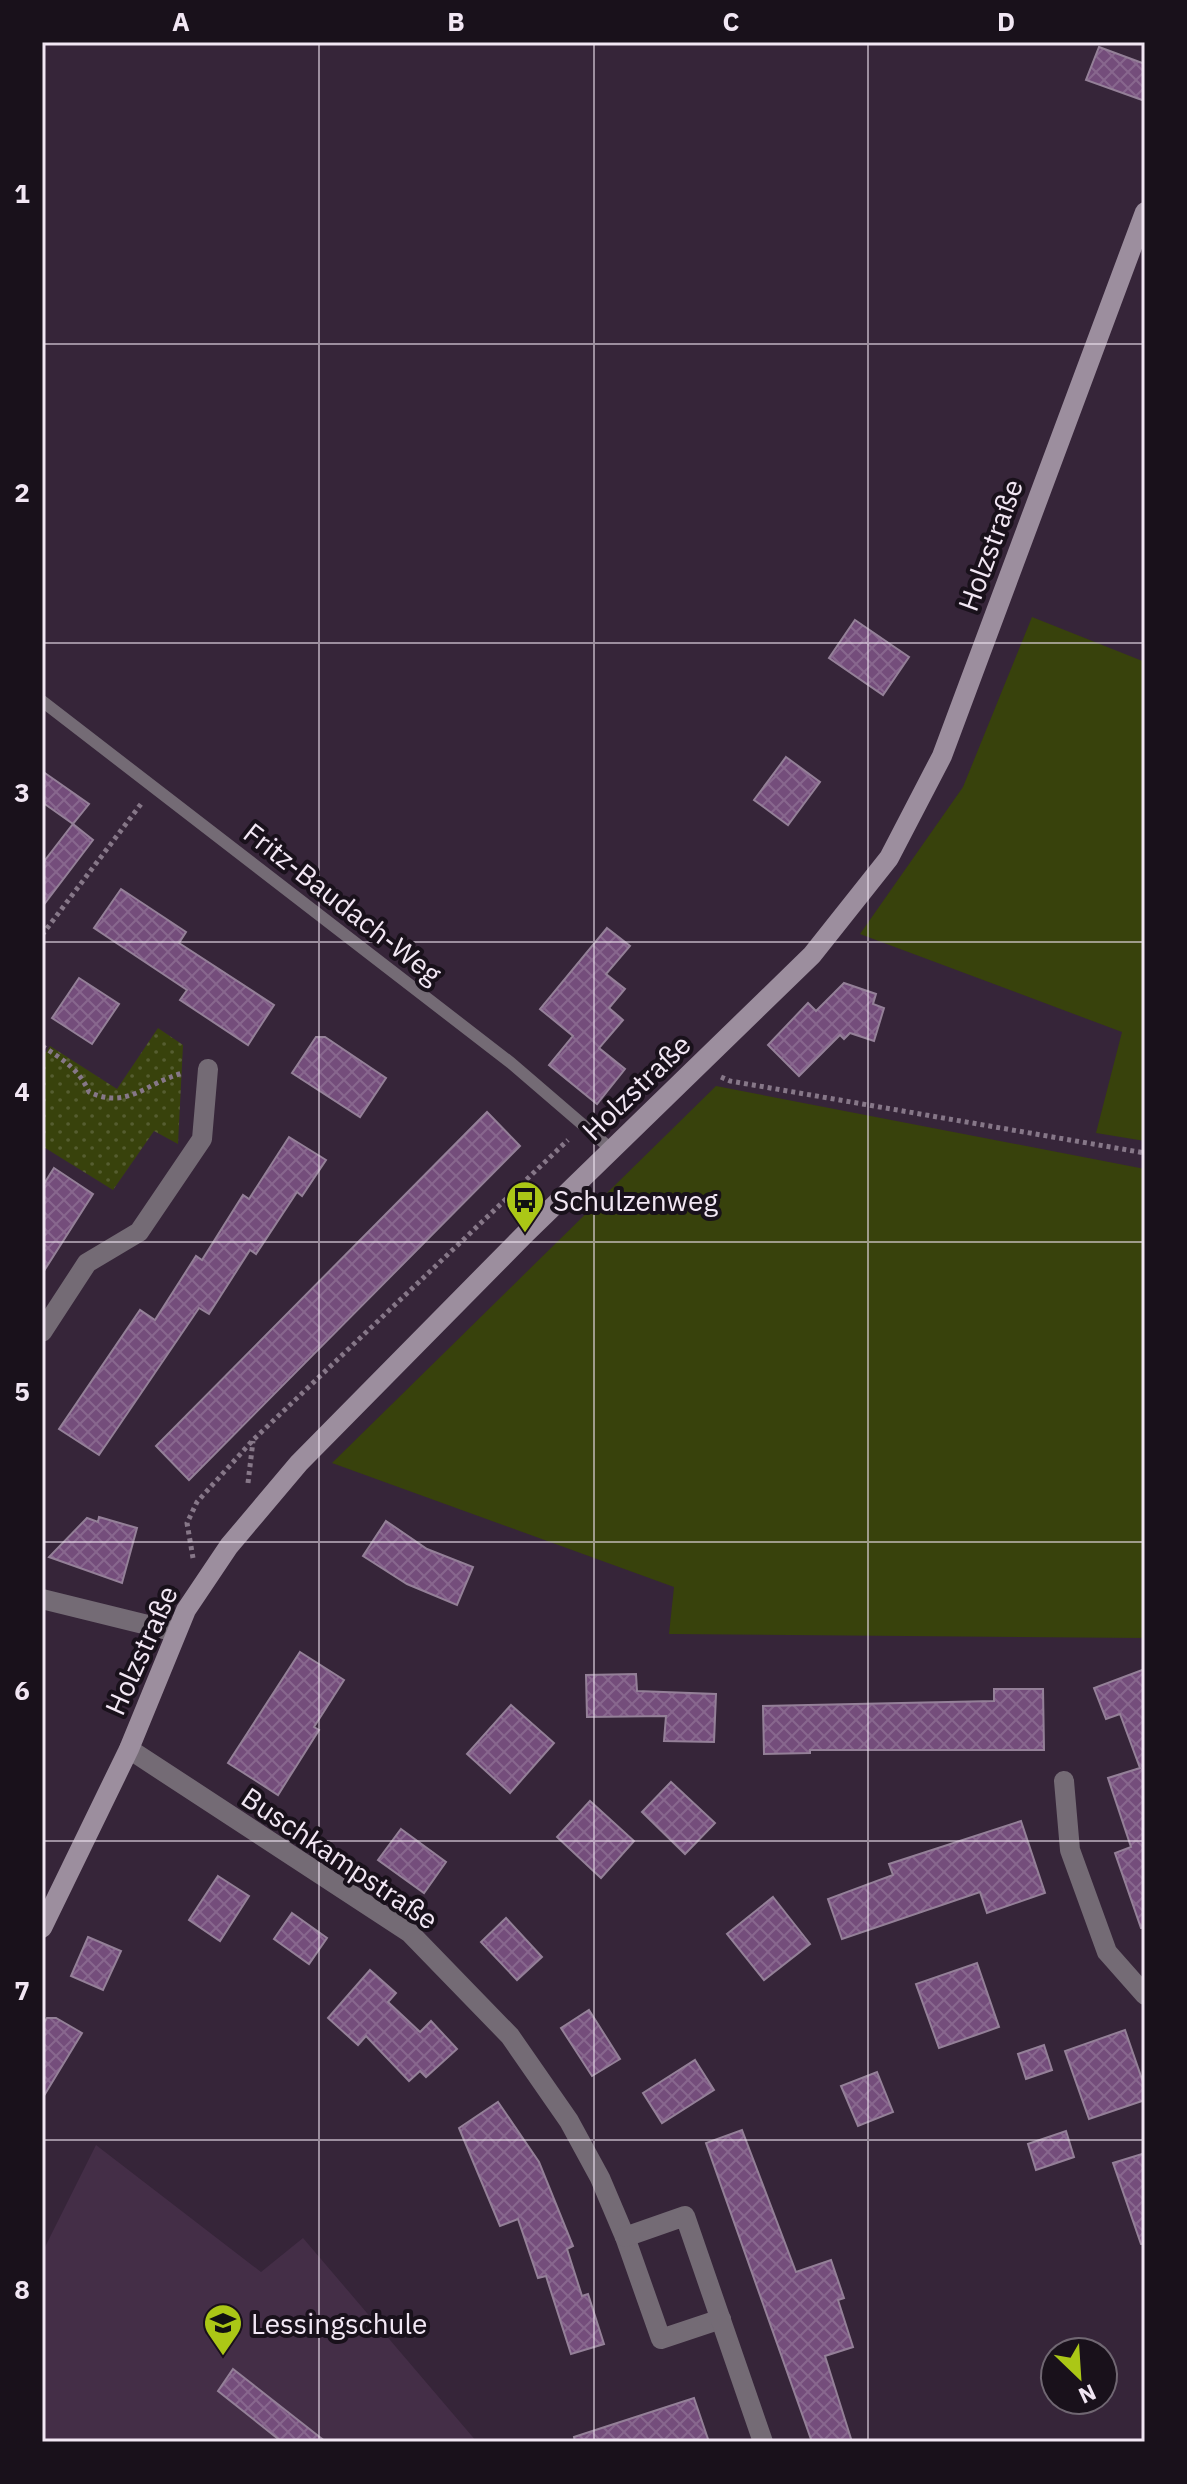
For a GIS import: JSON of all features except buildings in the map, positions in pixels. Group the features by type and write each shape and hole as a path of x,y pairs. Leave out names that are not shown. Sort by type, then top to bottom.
{"street":[{"name":"Holzstraße","path":"42,1928 129,1749 176,1632 204,1580 299,1463 611,1149 812,955 896,845 942,756 1145,212"},
{"path":"42,1332 87,1263 139,1232 202,1139 208,1069"},
{"path":"42,1599 176,1632"},
{"name":"Buschkampstraße","path":"129,1749 421,1944 519,2048 569,2121 600,2178 625,2237 661,2339 721,2319"},
{"path":"1064,1781 1070,1850 1107,1952 1145,1995"},
{"path":"625,2237 685,2216 763,2442"}],"lane":[{"name":"Fritz-Baudach-Weg","path":"42,701 511,1063 611,1149"}],"path":[{"path":"42,935 155,788"},
{"path":"42,1046 69,1063 83,1078 89,1092 108,1101 125,1100 156,1080 208,1069"},
{"path":"703,1062 730,1081 1145,1153"},
{"path":"204,1580 191,1552 187,1523 197,1502 253,1440 566,1141 592,1134"}],"shaded area":[{"name":"Lessingschule","path":"96,2145 261,2272 303,2238 477,2442 42,2442 42,2253"}],"green space":[{"path":"1032,617 1145,662 1145,1141 1096,1133 1122,1032 860,934 963,787"},
{"path":"158,1028 183,1045 178,1144 154,1131 113,1190 42,1146 42,1058 50,1046 117,1089"},
{"path":"716,1086 1145,1169 1145,1638 669,1634 674,1587 332,1463"}],"place":[{"name":"Schulzenweg","path":"525,1234"},
{"name":"Lessingschule","path":"223,2357"}]}
